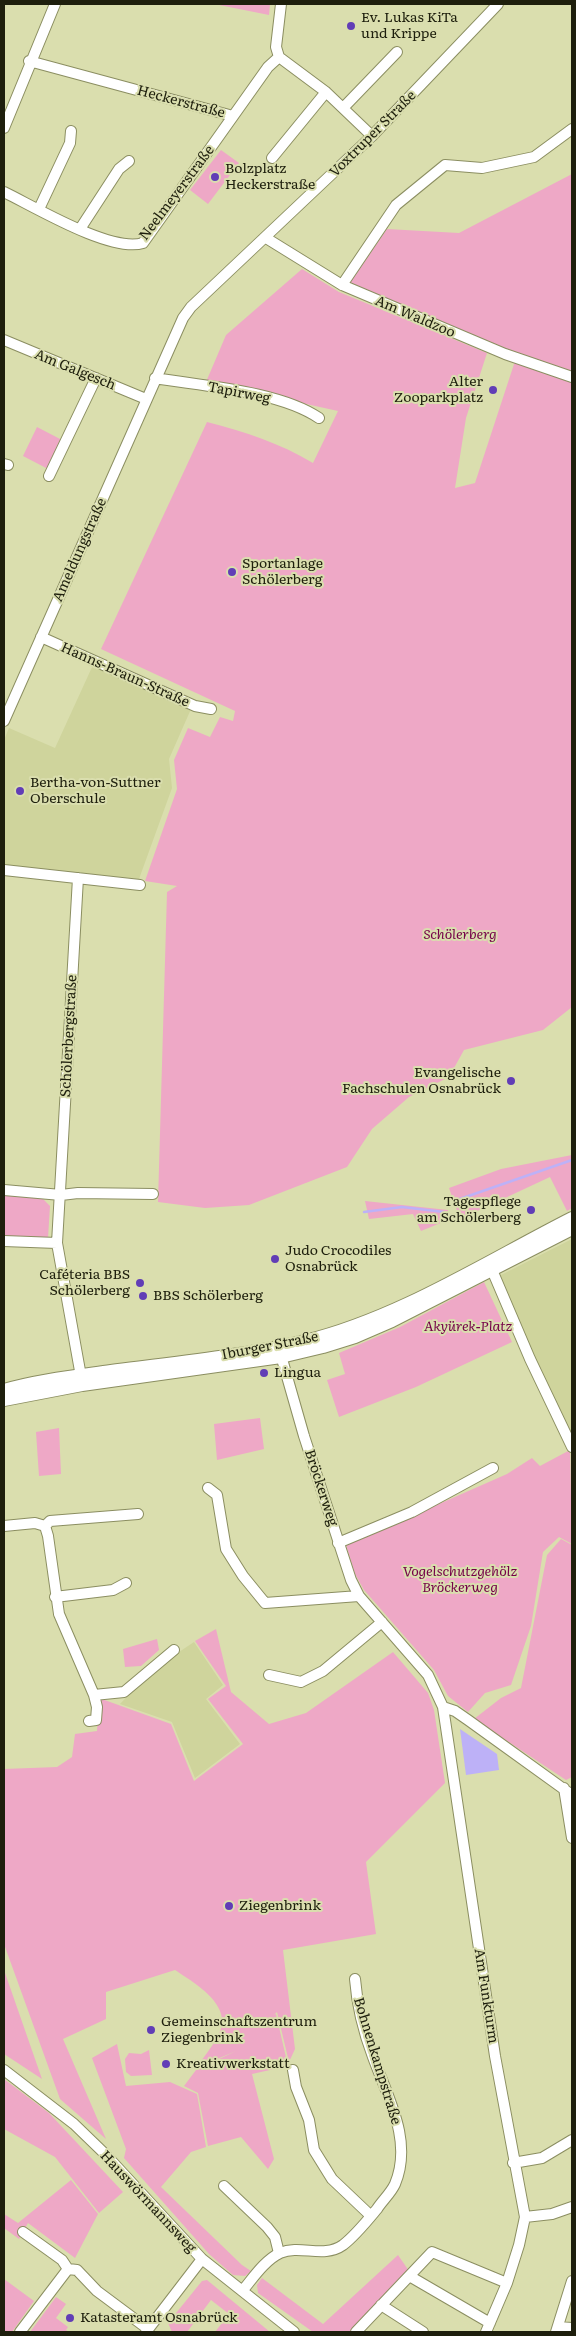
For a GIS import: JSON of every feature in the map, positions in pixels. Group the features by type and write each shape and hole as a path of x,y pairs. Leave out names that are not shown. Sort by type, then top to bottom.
{"main road":[{"name":"Iburger Straße","path":"4,1390 280,1351 355,1337 392,1322 572,1218"},
{"name":"Iburger Straße","path":"491,1266 572,1229"},
{"name":"Iburger Straße","path":"4,1400 82,1380"}],"street":[{"path":"4,128 55,4"},
{"path":"281,4 276,47 279,57 326,92 372,136"},
{"name":"Voxtruper Straße","path":"155,378 183,318 192,307 372,136 498,4"},
{"path":"343,108 397,52"},
{"name":"Heckerstraße","path":"30,61 233,116 268,67 279,57"},
{"path":"272,158 326,92"},
{"name":"Neelmeyerstraße","path":"4,192 110,242 134,246 143,243 233,116"},
{"path":"342,285 396,205 445,165 482,168 534,157 572,129"},
{"path":"38,208 70,143 71,131"},
{"path":"80,229 119,169 129,161"},
{"name":"Am Waldzoo","path":"266,238 342,285 505,354 572,376"},
{"name":"Am Galgesch","path":"4,340 146,399"},
{"path":"49,476 96,378"},
{"name":"Ameldungstraße","path":"4,721 155,378"},
{"name":"Tapirweg","path":"155,378 285,402 305,408 319,418"},
{"name":"Hanns-Braun-Straße","path":"41,637 195,706 211,709"},
{"path":"4,870 140,885"},
{"name":"Schölerbergstraße","path":"78,878 58,1243 82,1380"},
{"path":"4,1190 60,1195 78,1193 153,1194"},
{"path":"4,1241 58,1243"},
{"path":"491,1266 530,1359 572,1447"},
{"name":"Bröckerweg","path":"280,1351 351,1580 359,1596 428,1675 443,1707"},
{"path":"338,1543 412,1512 493,1468"},
{"path":"208,1488 218,1495 226,1549 243,1576 265,1603 359,1596"},
{"path":"45,1526 50,1521 138,1514"},
{"path":"4,1526 35,1523 45,1526"},
{"path":"45,1526 59,1614 97,1706 96,1720 89,1721"},
{"path":"55,1597 113,1590 126,1583"},
{"path":"269,1675 300,1682 323,1671 382,1622"},
{"path":"94,1695 124,1692 174,1650"},
{"path":"443,1707 455,1711 572,1794"},
{"name":"Am Funkturm","path":"411,2277 488,2328 508,2283 525,2217 513,2163 443,1707"},
{"path":"564,1788 572,1838"},
{"name":"Bohnenkampstraße","path":"279,2253 290,2250 324,2252 345,2244 371,2216 394,2185 403,2149 392,2102 373,2056 356,1995 355,1979"},
{"name":"Hauswörmannsweg","path":"4,2070 39,2095 80,2130 202,2260 243,2290 294,2332"},
{"path":"293,2070 296,2087 308,2120 314,2150 332,2179 371,2216"},
{"path":"513,2163 542,2158 572,2140"},
{"path":"224,2186 268,2227 275,2237 279,2253 264,2265 243,2290"},
{"path":"525,2217 552,2214 572,2207"},
{"path":"23,2232 62,2260 68,2269 77,2270 97,2291 147,2331 202,2260"},
{"path":"356,2332 411,2277 432,2252 508,2283"},
{"path":"20,2332 53,2285 68,2269"},
{"path":"572,2286 557,2330 572,2328"},
{"path":"381,2305 423,2332"}],"shaded area":[{"path":"93,665 191,709 169,759 172,788 139,879 4,865 4,740 9,728 55,748"},
{"path":"572,1239 572,1439 533,1357 499,1276"},
{"path":"194,1642 223,1685 206,1699 240,1744 195,1778 172,1722 120,1704 152,1670"},
{"path":"460,1729 497,1754 499,1770 466,1775"}],"green space":[{"path":"214,4 270,4 269,15"},
{"name":"Bolzplatz Heckerstraße","path":"221,150 239,163 208,204 190,190"},
{"name":"Schölerberg","path":"572,174 572,1007 543,1030 464,1050 449,1077 409,1097 372,1129 347,1167 249,1205 205,1208 158,1202 167,892 177,886 145,881 177,789 174,760 188,728 210,737 220,717 233,721 235,711 101,649 207,422 262,439 313,463 338,411 206,382 226,335 302,269 339,292 487,353 466,418 455,488 475,483 516,358 347,287 387,229 459,233"},
{"path":"37,427 62,440 48,469 23,456"},
{"path":"572,1155 572,1208 567,1211 550,1177 460,1219 449,1188 501,1169"},
{"path":"4,1194 42,1198 50,1206 48,1238 4,1238"},
{"path":"365,1201 448,1210 448,1220 421,1231 413,1214 369,1219"},
{"name":"Akyürek-Platz","path":"484,1282 512,1342 416,1387 339,1417 327,1380 345,1374 339,1353 400,1327"},
{"path":"260,1418 264,1449 217,1460 214,1424"},
{"path":"59,1428 61,1474 39,1476 36,1432"},
{"name":"Vogelschutzgehölz Bröckerweg","path":"570,1450 572,1544 559,1537 543,1552 531,1626 511,1685 485,1693 468,1712 448,1696 434,1670 364,1590 355,1574 346,1545 507,1474 532,1458 540,1466"},
{"path":"561,1539 572,1545 572,1777 566,1780 474,1719 501,1698 521,1688 547,1555"},
{"path":"216,1629 231,1692 269,1724 306,1713 393,1652 428,1693 434,1710 445,1783 366,1862 376,1934 283,1950 295,2049 289,2062 277,2012 274,2015 276,2014 288,2066 252,2074 274,2159 268,2169 241,2137 208,2146 198,2093 184,2086 196,2070 236,2051 196,2068 216,2040 222,2025 221,2015 217,2006 202,1989 175,1970 106,1992 106,2019 63,2039 106,2139 60,2099 4,1944 4,1769 57,1767 72,1757 75,1734 97,1731 99,1698 171,1724 194,1781 243,1744 208,1699 226,1686 195,1641"},
{"path":"157,1639 159,1650 141,1666 125,1667 123,1649"},
{"path":"4,1970 42,2079 4,2054"},
{"path":"117,2044 126,2086 170,2082 197,2094 206,2147 191,2152 161,2187 242,2265 251,2271 245,2276 233,2275 209,2254 124,2158 126,2149 92,2058"},
{"path":"149,2050 152,2075 131,2076 126,2072 125,2059 129,2053 141,2054"},
{"path":"4,2079 49,2113 123,2192 99,2213 55,2157 4,2129"},
{"path":"71,2180 98,2214 75,2258 28,2223 19,2239 4,2228 4,2214 18,2223"},
{"path":"398,2255 409,2271 350,2332 313,2332 258,2293 257,2285 262,2278 323,2324"},
{"path":"4,2279 34,2301 12,2332 4,2332"},
{"path":"207,2280 270,2332 215,2332 229,2314 211,2300 187,2332 172,2332 168,2323 202,2281"},
{"path":"56,2297 66,2304 56,2318 68,2327 66,2330 69,2332 30,2332"}],"waterway":[{"path":"454,1201 572,1160"},
{"path":"364,1212 402,1207 444,1212"}],"place":[{"name":"Ev. Lukas KiTa und Krippe","path":"351,26"},
{"name":"Bolzplatz Heckerstraße","path":"215,177"},
{"name":"Alter Zooparkplatz","path":"493,390"},
{"name":"Sportanlage Schölerberg","path":"232,572"},
{"name":"Bertha-von-Suttner Oberschule","path":"20,791"},
{"name":"Evangelische Fachschulen Osnabrück","path":"511,1081"},
{"name":"Tagespflege am Schölerberg","path":"531,1210"},
{"name":"Judo Crocodiles Osnabrück","path":"275,1259"},
{"name":"Caféteria BBS Schölerberg","path":"140,1283"},
{"name":"BBS Schölerberg","path":"143,1296"},
{"name":"Lingua","path":"264,1373"},
{"name":"Ziegenbrink","path":"229,1906"},
{"name":"Gemeinschaftszentrum Ziegenbrink","path":"151,2030"},
{"name":"Kreativwerkstatt","path":"166,2064"},
{"name":"Katasteramt Osnabrück","path":"70,2318"}]}
